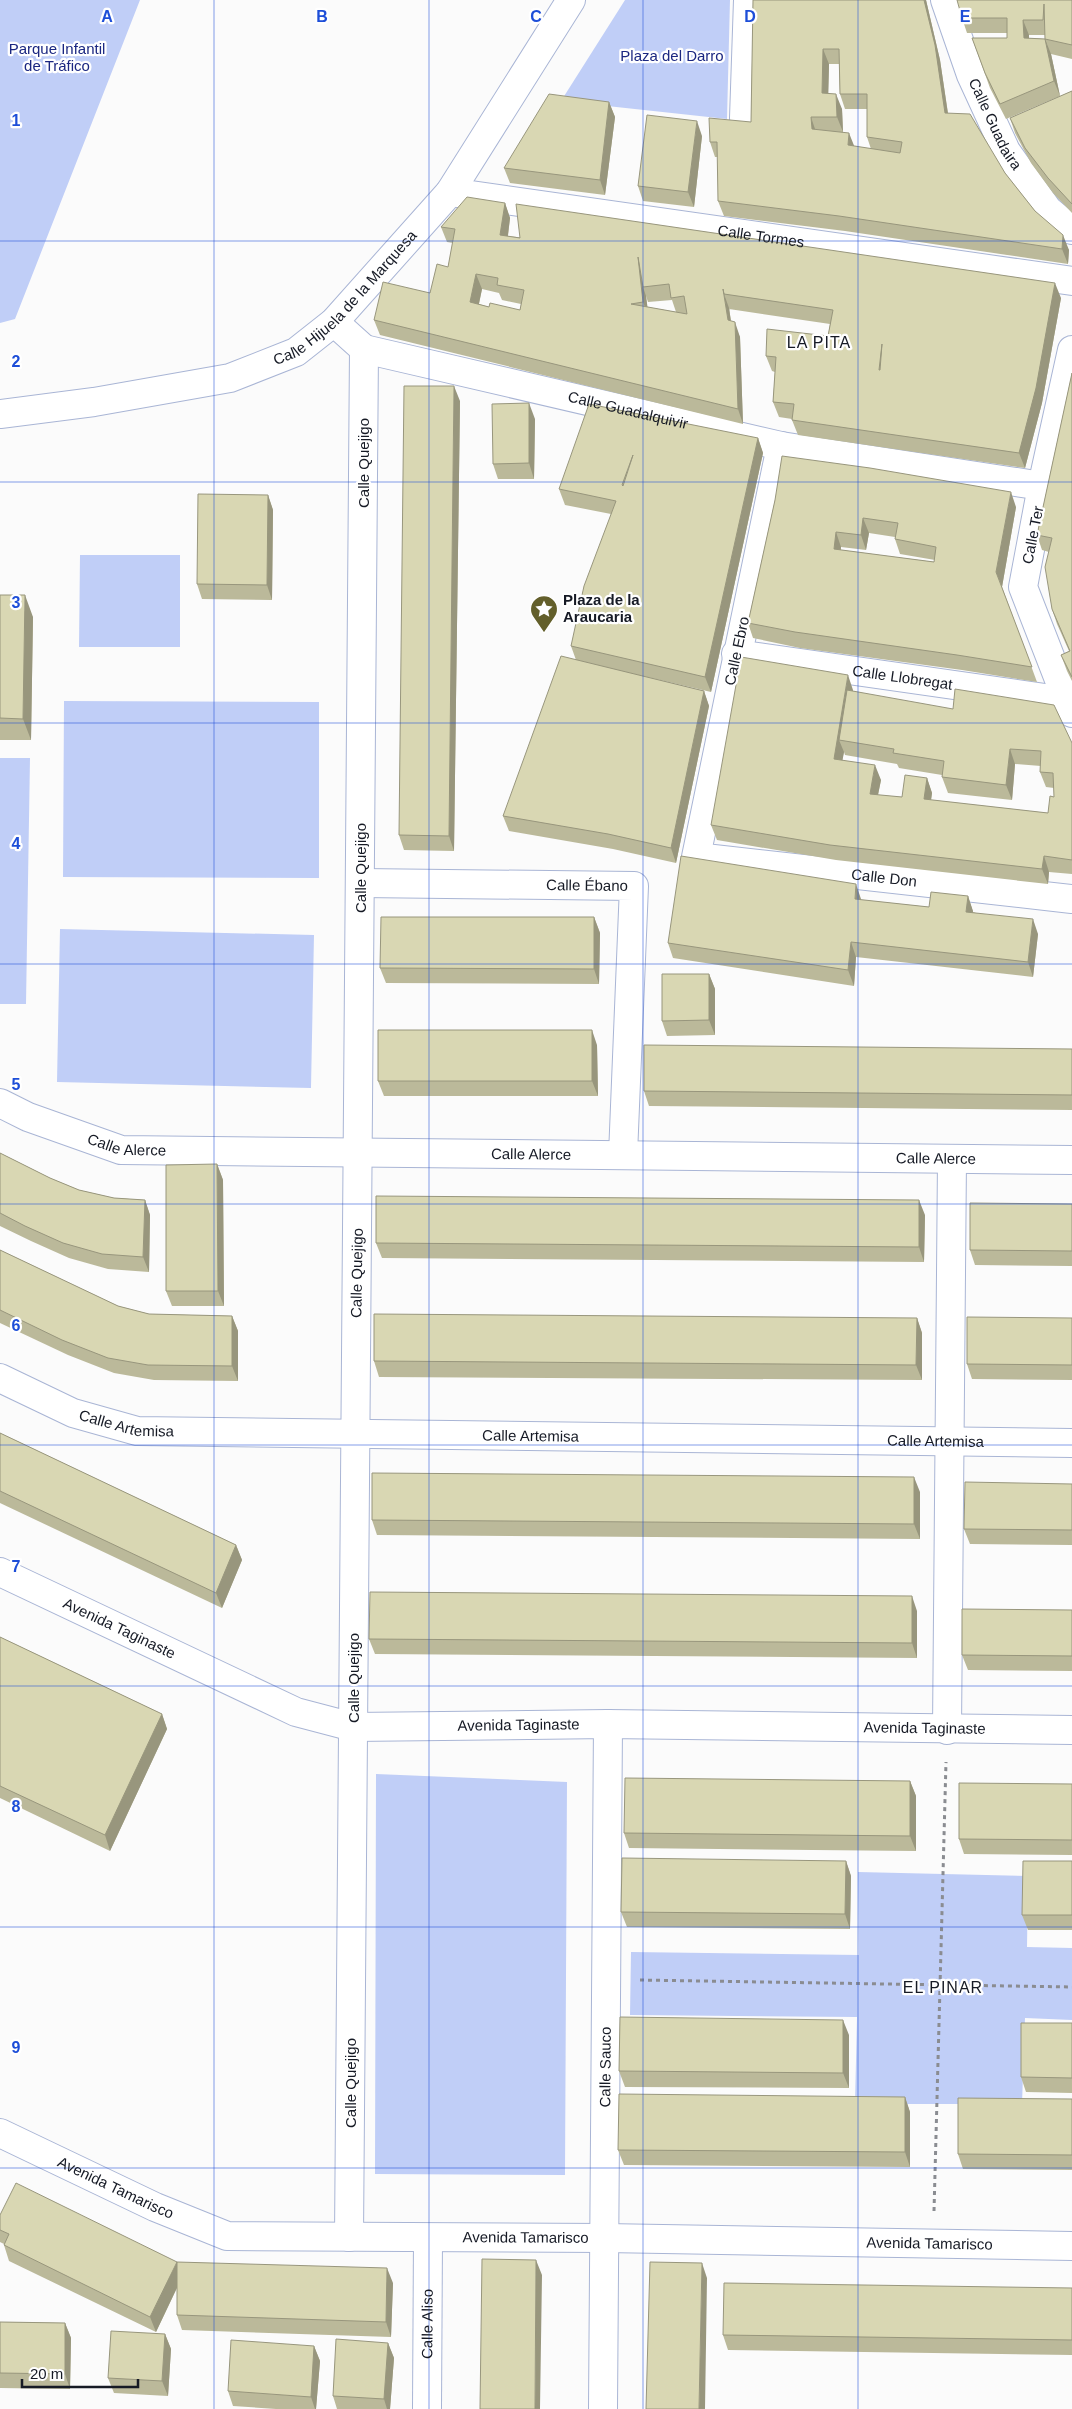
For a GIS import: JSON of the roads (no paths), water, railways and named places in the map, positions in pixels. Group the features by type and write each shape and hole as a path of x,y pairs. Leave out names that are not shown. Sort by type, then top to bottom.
{"street":[{"name":"Calle Hijuela de la Marquesa","path":"0,414 94,402 230,378 296,352 334,322 450,192 571,0"},
{"path":"744,118 748,0"},
{"name":"Calle Guadaira","path":"945,0 971,75 1006,151 1048,210 1072,230"},
{"name":"Calle Tormes","path":"450,192 1072,281"},
{"path":"334,322 364,349"},
{"name":"Calle Guadalquivir","path":"364,349 781,446 1042,486"},
{"name":"Calle Quejigo","path":"349,2237 364,349"},
{"name":"Calle Ter","path":"1069,707 1023,587 1042,486 1072,350"},
{"name":"Calle Ebro","path":"696,857 736,654 781,446"},
{"name":"Calle Llobregat","path":"736,654 1069,707"},
{"name":"Calle Don","path":"696,857 1072,900"},
{"name":"Calle Ébano","path":"361,883 634,886 623,1155"},
{"name":"Calle Alerce","path":"0,1103 28,1117 121,1150 1072,1160"},
{"path":"946,1730 952,1159"},
{"name":"Calle Artemisa","path":"0,1378 73,1413 136,1431 1072,1443"},
{"name":"Avenida Taginaste","path":"0,1572 296,1712 353,1727 608,1724 946,1730 1072,1730"},
{"name":"Calle Sauco","path":"603,2409 608,1724"},
{"name":"Avenida Tamarisco","path":"0,2132 155,2207 227,2236 428,2239 605,2238 1072,2246"},
{"name":"Calle Aliso","path":"427,2409 428,2239"}],"place":[{"name":"Plaza de la Araucaria","path":"544,633"}],"district":[{"name":"LA PITA","path":"819,342"},
{"name":"EL PINAR","path":"943,1987"}],"park label":[{"name":"Plaza del Darro","path":"672,56"},
{"name":"Parque Infantil de Tráfico","path":"57,58"}]}
